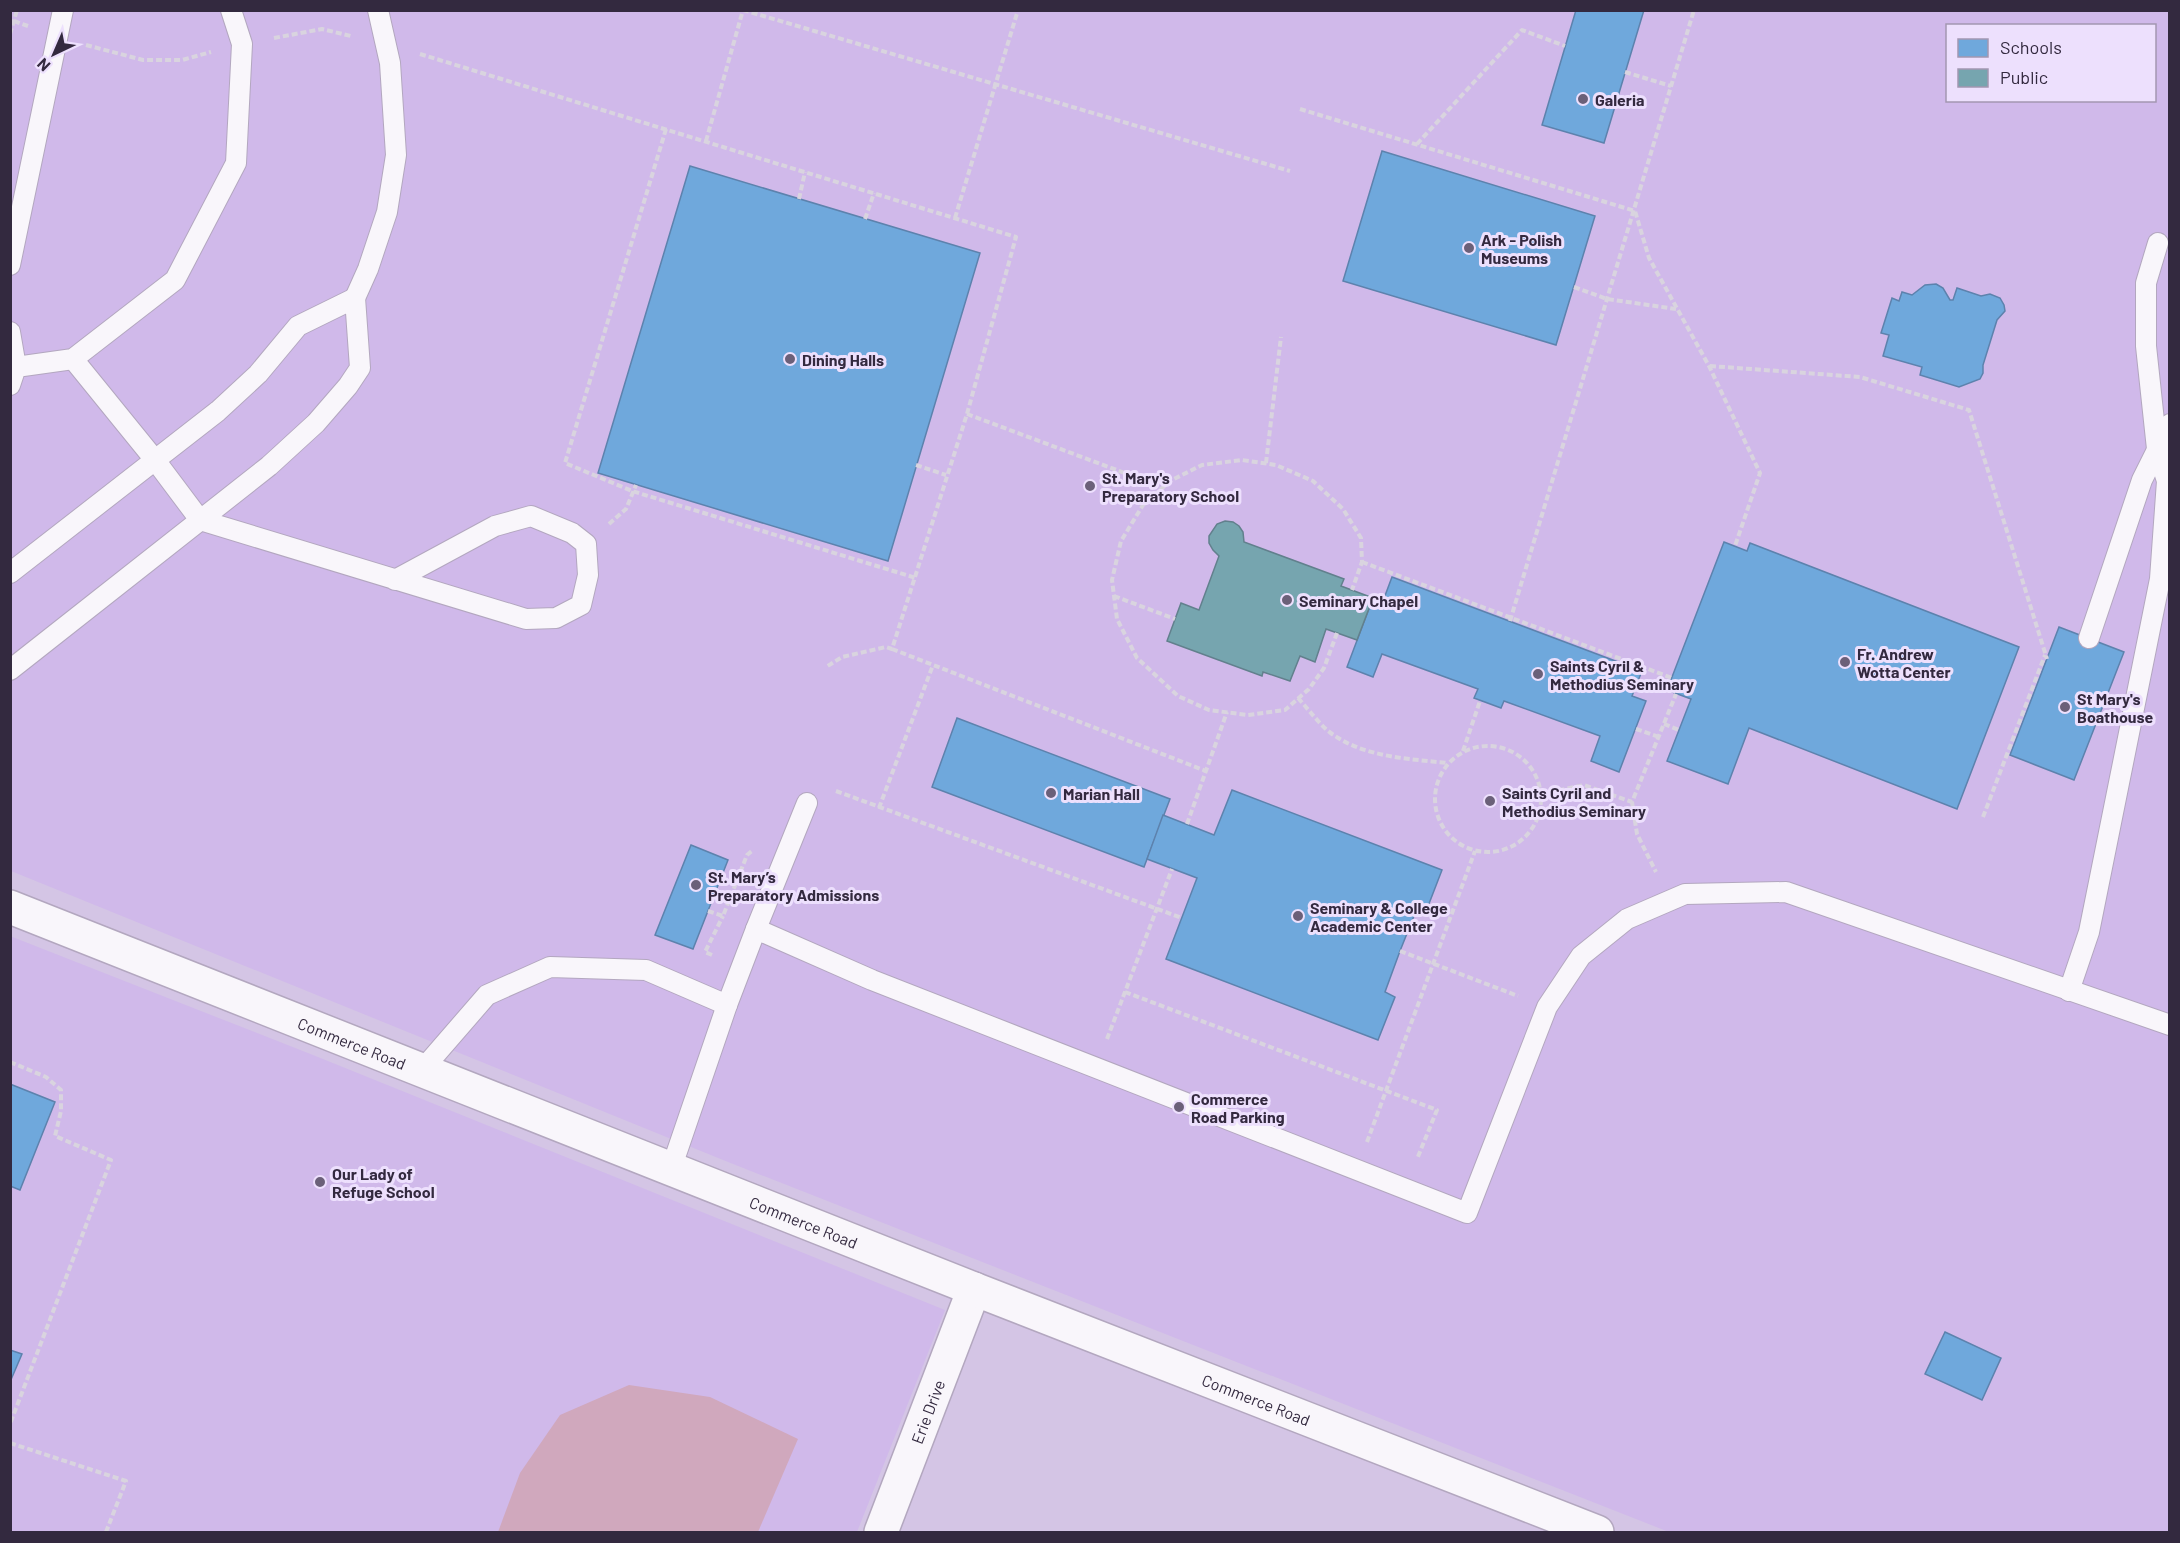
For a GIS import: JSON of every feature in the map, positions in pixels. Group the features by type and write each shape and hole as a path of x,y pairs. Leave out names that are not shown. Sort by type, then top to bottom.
{"main road":[{"name":"Commerce Road","path":"10,907 1597,1533"},
{"name":"Erie Drive","path":"881,1533 974,1289"}],"lane":[{"path":"10,265 63,10"},
{"path":"10,332 13,376 73,359 175,280 236,163 242,44 231,10"},
{"path":"10,670 297,443 333,405 360,368 355,298 368,269 387,212 396,155 392,86 378,10"},
{"path":"2069,991 2089,932 2160,579 2167,481 2157,449 2146,346 2146,283 2158,243"},
{"path":"10,573 238,393 298,326 355,298"},
{"path":"73,359 155,460 200,520 395,580 526,619 556,618 581,605 588,575 586,544 572,533 531,516 495,526 395,580"},
{"path":"2090,638 2142,480 2169,424"},
{"path":"671,1169 727,1005 807,803"},
{"path":"756,929 872,980 1467,1214 1547,1006 1581,956 1627,919 1685,894 1786,892 2169,1025"},
{"path":"422,1070 487,995 550,967 646,970 727,1005"}],"path":[{"path":"10,34 17,10"},
{"path":"706,141 743,10 1290,171"},
{"path":"955,218 1018,10"},
{"path":"1510,619 1694,10"},
{"path":"14,21 57,38 143,60 182,60 242,44 322,29 386,44 1016,237 967,414 892,649"},
{"path":"1418,144 1522,30 1565,46"},
{"path":"1625,72 1671,86"},
{"path":"1300,109 1635,211"},
{"path":"666,129 565,463 633,491 916,578"},
{"path":"799,199 805,172"},
{"path":"865,219 874,193"},
{"path":"1635,211 1649,258 1709,366 1760,473 1735,546"},
{"path":"1574,287 1607,299 1677,309"},
{"path":"1266,463 1281,337"},
{"path":"1709,366 1860,377 1969,410 2046,657 1983,817"},
{"path":"967,414 1162,489"},
{"path":"1337,633 1324,668 1309,689 1284,710 1248,716 1209,710 1178,696 1137,658 1117,620 1112,579 1121,541 1143,506 1170,481 1202,465 1242,460 1276,465 1313,481 1343,509 1361,538 1362,562 1352,590"},
{"path":"916,465 946,475"},
{"path":"586,544 626,509 636,485"},
{"path":"1362,562 1672,678"},
{"path":"1114,596 1175,618"},
{"path":"826,667 842,657 886,647 1206,771"},
{"path":"879,808 933,665"},
{"path":"1669,900 1637,834 1632,802 1676,694"},
{"path":"1299,698 1328,730 1359,748 1407,759 1448,763"},
{"path":"1463,752 1480,701"},
{"path":"1187,824 1227,712"},
{"path":"1664,724 1679,730"},
{"path":"1636,729 1659,737"},
{"path":"1480,747 1498,747 1515,753 1528,764 1536,778 1540,794 1540,811 1534,826 1522,840 1509,848 1492,852 1475,850 1459,843 1445,830 1437,814 1435,796 1439,778 1448,763 1463,752 1480,747"},
{"path":"1540,794 1584,785 1632,802"},
{"path":"807,803 836,790 879,808 1182,918"},
{"path":"1356,1171 1475,850"},
{"path":"1096,1069 1172,869"},
{"path":"1400,951 1547,1006"},
{"path":"1125,992 1437,1110 1406,1190"},
{"path":"10,1062 46,1077 61,1090 61,1111 55,1136 111,1160 10,1424"},
{"path":"10,1443 126,1481 106,1533"}],"shaded area":[{"name":"St. Mary's Preparatory School","path":"10,11 2169,11 2169,1532 1669,1532 728,1162 11,871"},
{"name":"Our Lady of Refuge School","path":"10,936 313,1055 945,1310 857,1532 11,1532"},
{"path":"629,1385 710,1397 798,1439 758,1532 498,1532 520,1473 560,1415"}],"building: Schools":[{"name":"Galeria","path":"1576,10 1644,10 1604,143 1542,125"},
{"name":"Ark - Polish Museums","path":"1382,151 1595,216 1556,345 1343,281"},
{"name":"Dining Halls","path":"690,166 980,253 888,561 598,473"},
{"path":"1936,284 1943,288 1950,300 1953,300 1957,288 1981,296 1990,294 2000,298 2004,305 2005,311 1997,320 1980,379 1959,387 1920,375 1922,367 1883,356 1889,335 1881,333 1892,298 1899,301 1902,292 1912,295 1925,285"},
{"name":"Fr. Andrew Wotta Center","path":"1724,542 1747,551 1750,543 2019,647 1957,809 1749,728 1728,784 1667,761 1691,699 1667,690"},
{"name":"Saints Cyril & Methodius Seminary","path":"1392,577 1642,671 1632,696 1646,701 1619,772 1591,761 1600,736 1504,701 1501,708 1474,698 1478,689 1382,654 1373,677 1347,667 1373,598 1383,601"},
{"name":"St Mary's Boathouse","path":"2059,627 2124,652 2074,780 2010,755"},
{"name":"Marian Hall","path":"957,718 1170,799 1144,867 932,787"},
{"name":"Seminary & College Academic Center","path":"1232,790 1442,870 1425,914 1416,911 1400,951 1385,992 1395,997 1378,1040 1166,959 1197,878 1147,859 1163,815 1214,835"},
{"name":"St. Mary’s Preparatory Admissions","path":"691,845 728,860 693,949 655,935"},
{"path":"10,1084 55,1102 20,1190 10,1186"},
{"path":"1945,1332 2001,1358 1982,1400 1925,1374"},
{"path":"10,1350 22,1354 10,1382"}],"building: Public":[{"name":"Seminary Chapel","path":"1225,521 1239,526 1243,532 1244,542 1344,579 1341,586 1373,598 1357,640 1326,629 1315,662 1300,656 1290,681 1263,672 1262,676 1167,641 1181,603 1199,610 1219,556 1209,543 1209,536 1217,524"}],"place":[{"name":"Galeria","path":"1583,99"},
{"name":"Ark - Polish Museums","path":"1469,248"},
{"name":"Dining Halls","path":"790,359"},
{"name":"St. Mary's Preparatory School","path":"1090,486"},
{"name":"Seminary Chapel","path":"1287,600"},
{"name":"Fr. Andrew Wotta Center","path":"1845,662"},
{"name":"Saints Cyril & Methodius Seminary","path":"1538,674"},
{"name":"St Mary's Boathouse","path":"2065,707"},
{"name":"Marian Hall","path":"1051,793"},
{"name":"Saints Cyril and Methodius Seminary","path":"1490,801"},
{"name":"St. Mary’s Preparatory Admissions","path":"696,885"},
{"name":"Seminary & College Academic Center","path":"1298,916"},
{"name":"Commerce Road Parking","path":"1179,1107"},
{"name":"Our Lady of Refuge School","path":"320,1182"}]}
